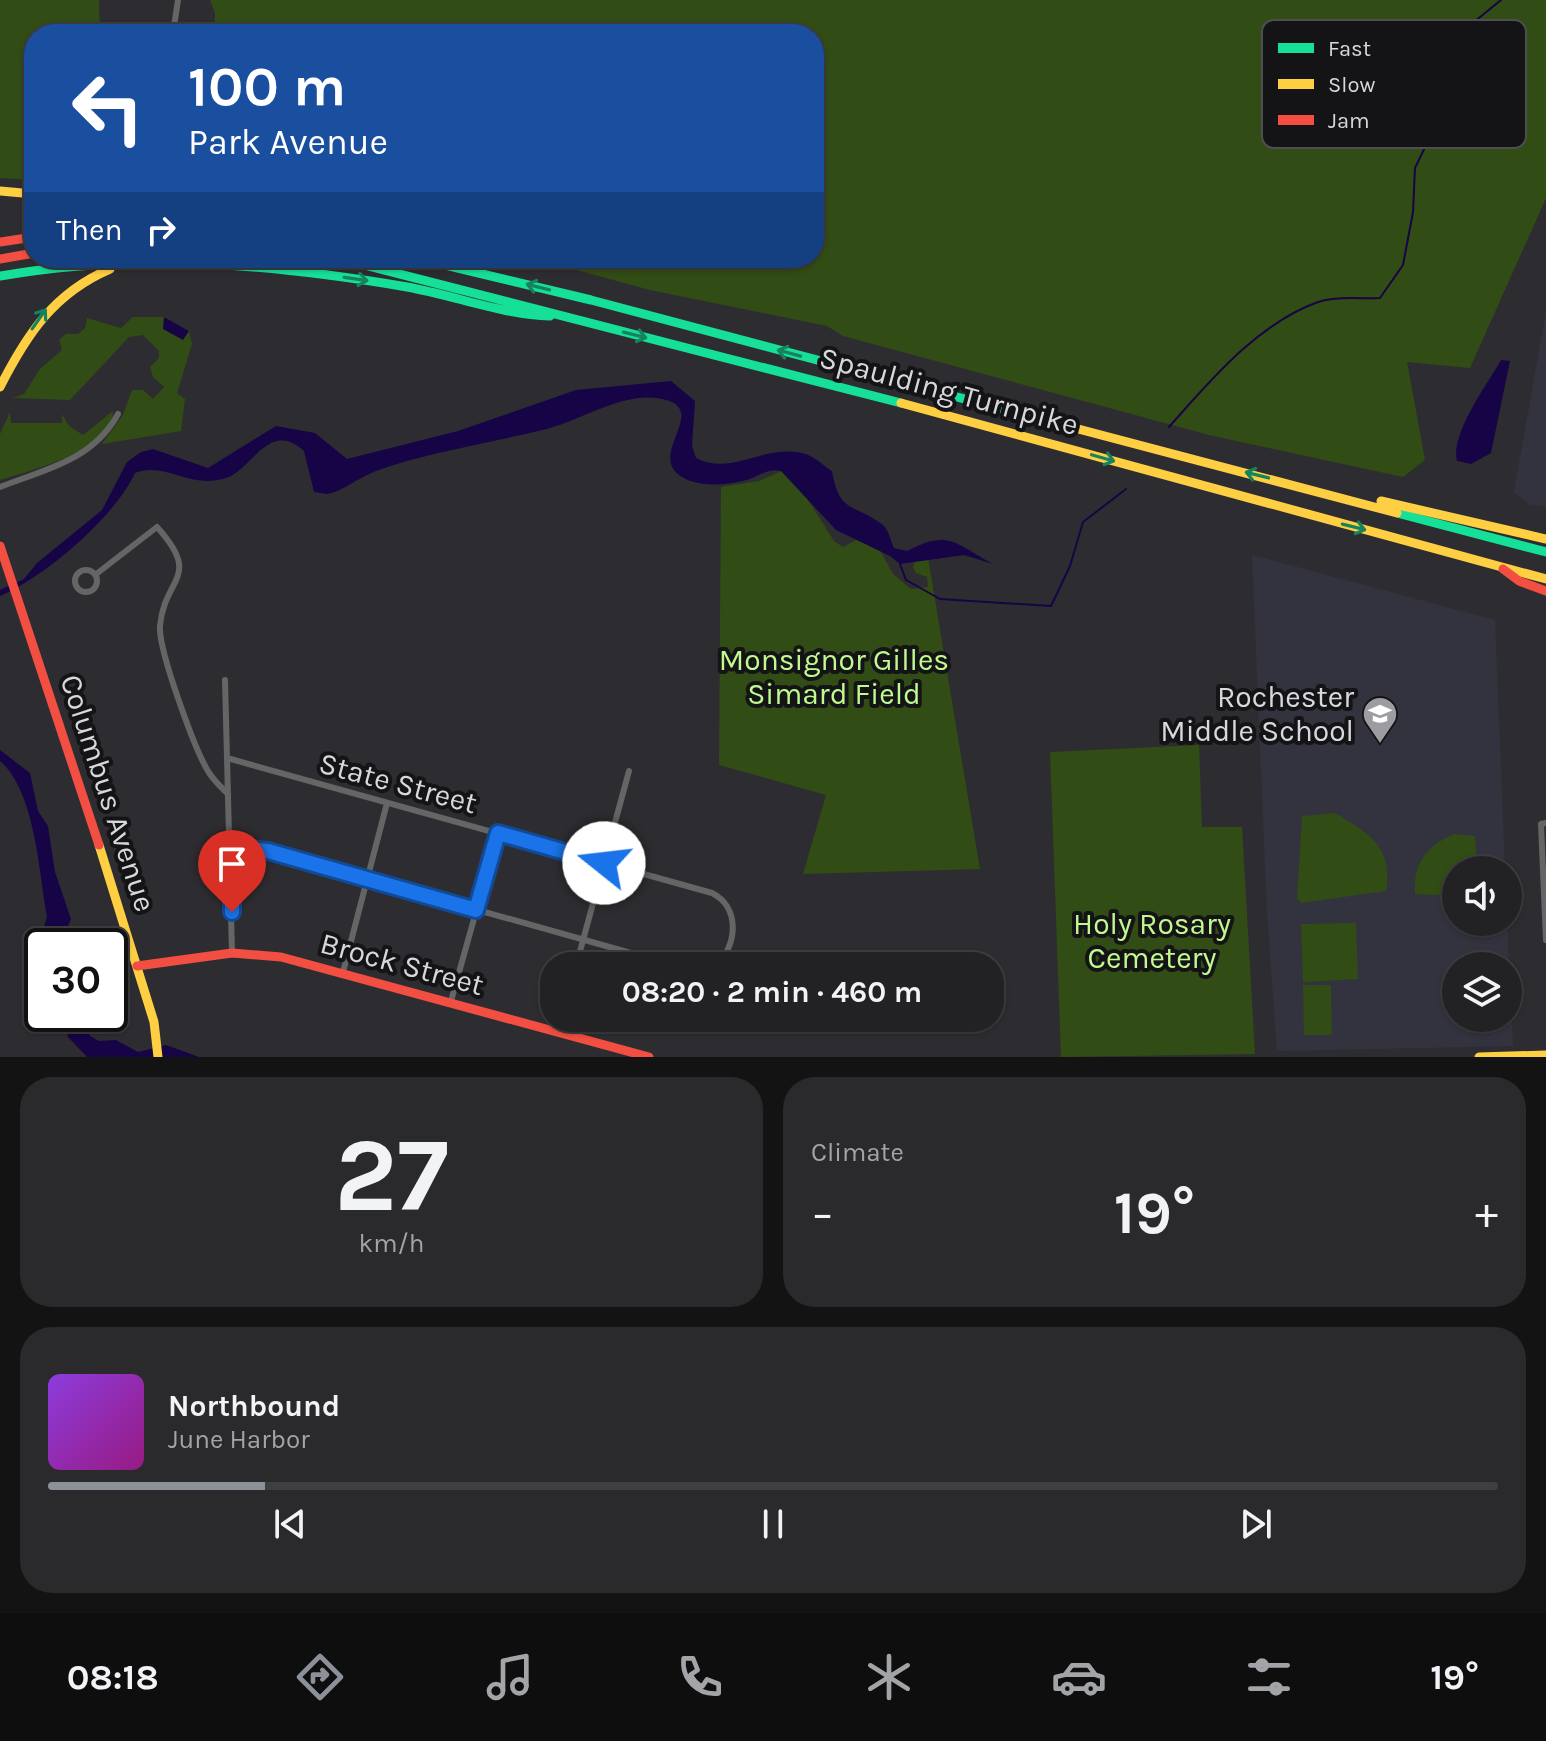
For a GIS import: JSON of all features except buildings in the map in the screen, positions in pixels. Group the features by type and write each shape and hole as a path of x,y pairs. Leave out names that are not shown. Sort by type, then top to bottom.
{"main road":[{"path":"0,191 24,193"},
{"path":"0,242 24,238"},
{"path":"0,259 24,255"},
{"path":"0,276 81,268"},
{"path":"0,387 29,334 56,298 86,277 111,268"},
{"path":"270,268 456,297 530,317 560,315"},
{"name":"Spaulding Turnpike","path":"387,268 839,386 1286,509 1493,562 1546,579"},
{"name":"Spaulding Turnpike","path":"462,268 1546,552"},
{"path":"1333,495 1387,501 1546,539"},
{"name":"Columbus Avenue","path":"0,546 137,966 158,1057"},
{"path":"1493,562 1519,581 1546,591"},
{"name":"Brock Street","path":"137,966 232,953 281,957 540,1026"},
{"name":"Brock Street","path":"562,1032 649,1057"},
{"path":"1479,1057 1546,1055"}],"street":[{"path":"174,24 178,0"},
{"path":"0,487 78,457 101,441 118,414"},
{"path":"95,575 157,527 176,550 180,566 162,617 162,643 203,761 228,794"},
{"path":"225,680 232,848 232,953"},
{"name":"State Street","path":"227,758 712,893 726,902 733,927 726,952"},
{"path":"580,952 629,771"},
{"path":"343,972 387,803"},
{"path":"1544,823 1546,940"},
{"path":"451,1001 498,833"},
{"path":"232,848 268,851 624,952"}],"shaded area":[{"path":"1546,311 1546,507 1529,504 1514,492"},
{"path":"164,317 189,331 183,340 163,329"},
{"path":"1501,360 1510,361 1491,453 1471,464 1457,461 1456,450 1464,424"},
{"path":"671,381 695,401 692,446 696,458 723,464 777,452 806,454 832,471 839,494 849,506 885,527 894,548 907,551 932,541 951,541 993,564 964,555 900,564 836,530 781,471 768,471 747,480 722,484 705,484 682,477 673,468 670,457 681,412 676,404 647,398 618,402 547,429 394,465 327,494 314,492 304,451 292,443 281,441 271,443 235,473 213,481 157,470 135,473 112,508 77,544 38,575 0,596 0,590 24,579 37,563 102,510 127,462 141,452 153,449 208,468 276,426 315,433 347,459 458,431 576,390"},
{"name":"Rochester Middle School","path":"1252,555 1495,620 1504,856 1442,856 1442,936 1508,936 1508,952 1442,952 1442,1032 1512,1032 1513,1046 1277,1051 1267,912"},
{"path":"0,750 30,773 38,811 48,826 55,872 71,919 67,928 44,928 47,916 34,833 21,792 12,774 0,761"},
{"path":"67,1032 89,1032 99,1041 116,1040 138,1052 166,1045 199,1057 87,1057"}],"green space":[{"path":"0,0 99,0 100,24 24,24 24,179 0,178"},
{"path":"210,0 1546,0 1546,198 1470,368 1407,362 1425,460 1403,477 1209,435 843,336 827,326 650,290 569,268 824,268 824,24 215,24"},
{"path":"133,317 164,317 189,331 192,344 177,393 185,399 181,431 102,444 123,415 132,390 143,390 153,399 164,387 153,377 150,367 159,358 159,351 143,335 129,337 70,400 13,398 24,394 40,369 62,350 59,340 66,334 78,334 85,328 87,318 121,328"},
{"path":"113,411 109,425 99,438 85,448 49,465 0,480 0,434 10,412 11,423 62,423 62,414 69,426 83,435"},
{"name":"Monsignor Gilles Simard Field","path":"788,468 834,541 843,547 856,540 876,543 893,574 911,589 928,587 927,577 916,573 913,567 915,560 927,552 980,869 803,874 826,795 719,765 721,487 759,481"},
{"name":"Holy Rosary Cemetery","path":"1199,745 1202,827 1242,827 1255,1054 1061,1057 1050,752"},
{"path":"1335,813 1376,843 1386,863 1386,891 1301,903 1297,898 1302,816"},
{"path":"1455,834 1475,836 1476,856 1442,856 1442,895 1415,894 1419,864 1445,838"},
{"path":"1356,923 1358,979 1303,982 1301,924"},
{"path":"1303,985 1331,985 1332,1035 1304,1035"}],"waterway":[{"path":"1476,20 1501,0"},
{"path":"1169,427 1236,356 1275,324 1325,300 1380,298 1403,265 1413,212 1415,168 1425,148"},
{"path":"900,564 906,580 940,599 1051,606 1070,566 1083,522 1126,489"}],"traffic: fast":[{"path":"0,276 61,268"},
{"path":"264,268 407,287 515,312 550,316"},
{"path":"376,268 901,403"},
{"path":"458,268 591,300 1029,416"},
{"path":"1397,513 1546,552"}],"traffic: slow":[{"path":"0,191 24,193"},
{"path":"0,387 44,317 73,290 110,269"},
{"path":"901,403 1546,579"},
{"path":"1029,416 1397,513"},
{"path":"1381,501 1546,539"},
{"path":"99,845 154,1022 158,1057"},
{"path":"1479,1057 1546,1055"}],"traffic: jam":[{"path":"0,242 24,238"},
{"path":"0,259 24,255"},
{"path":"0,546 99,845"},
{"path":"1503,569 1519,581 1546,591"},
{"path":"137,966 232,953 281,957 649,1057"}],"place":[{"name":"Rochester Middle School","path":"1380,745"}],"route":[{"path":"232,912 232,848 268,851 476,910 498,833 604,863"}]}
